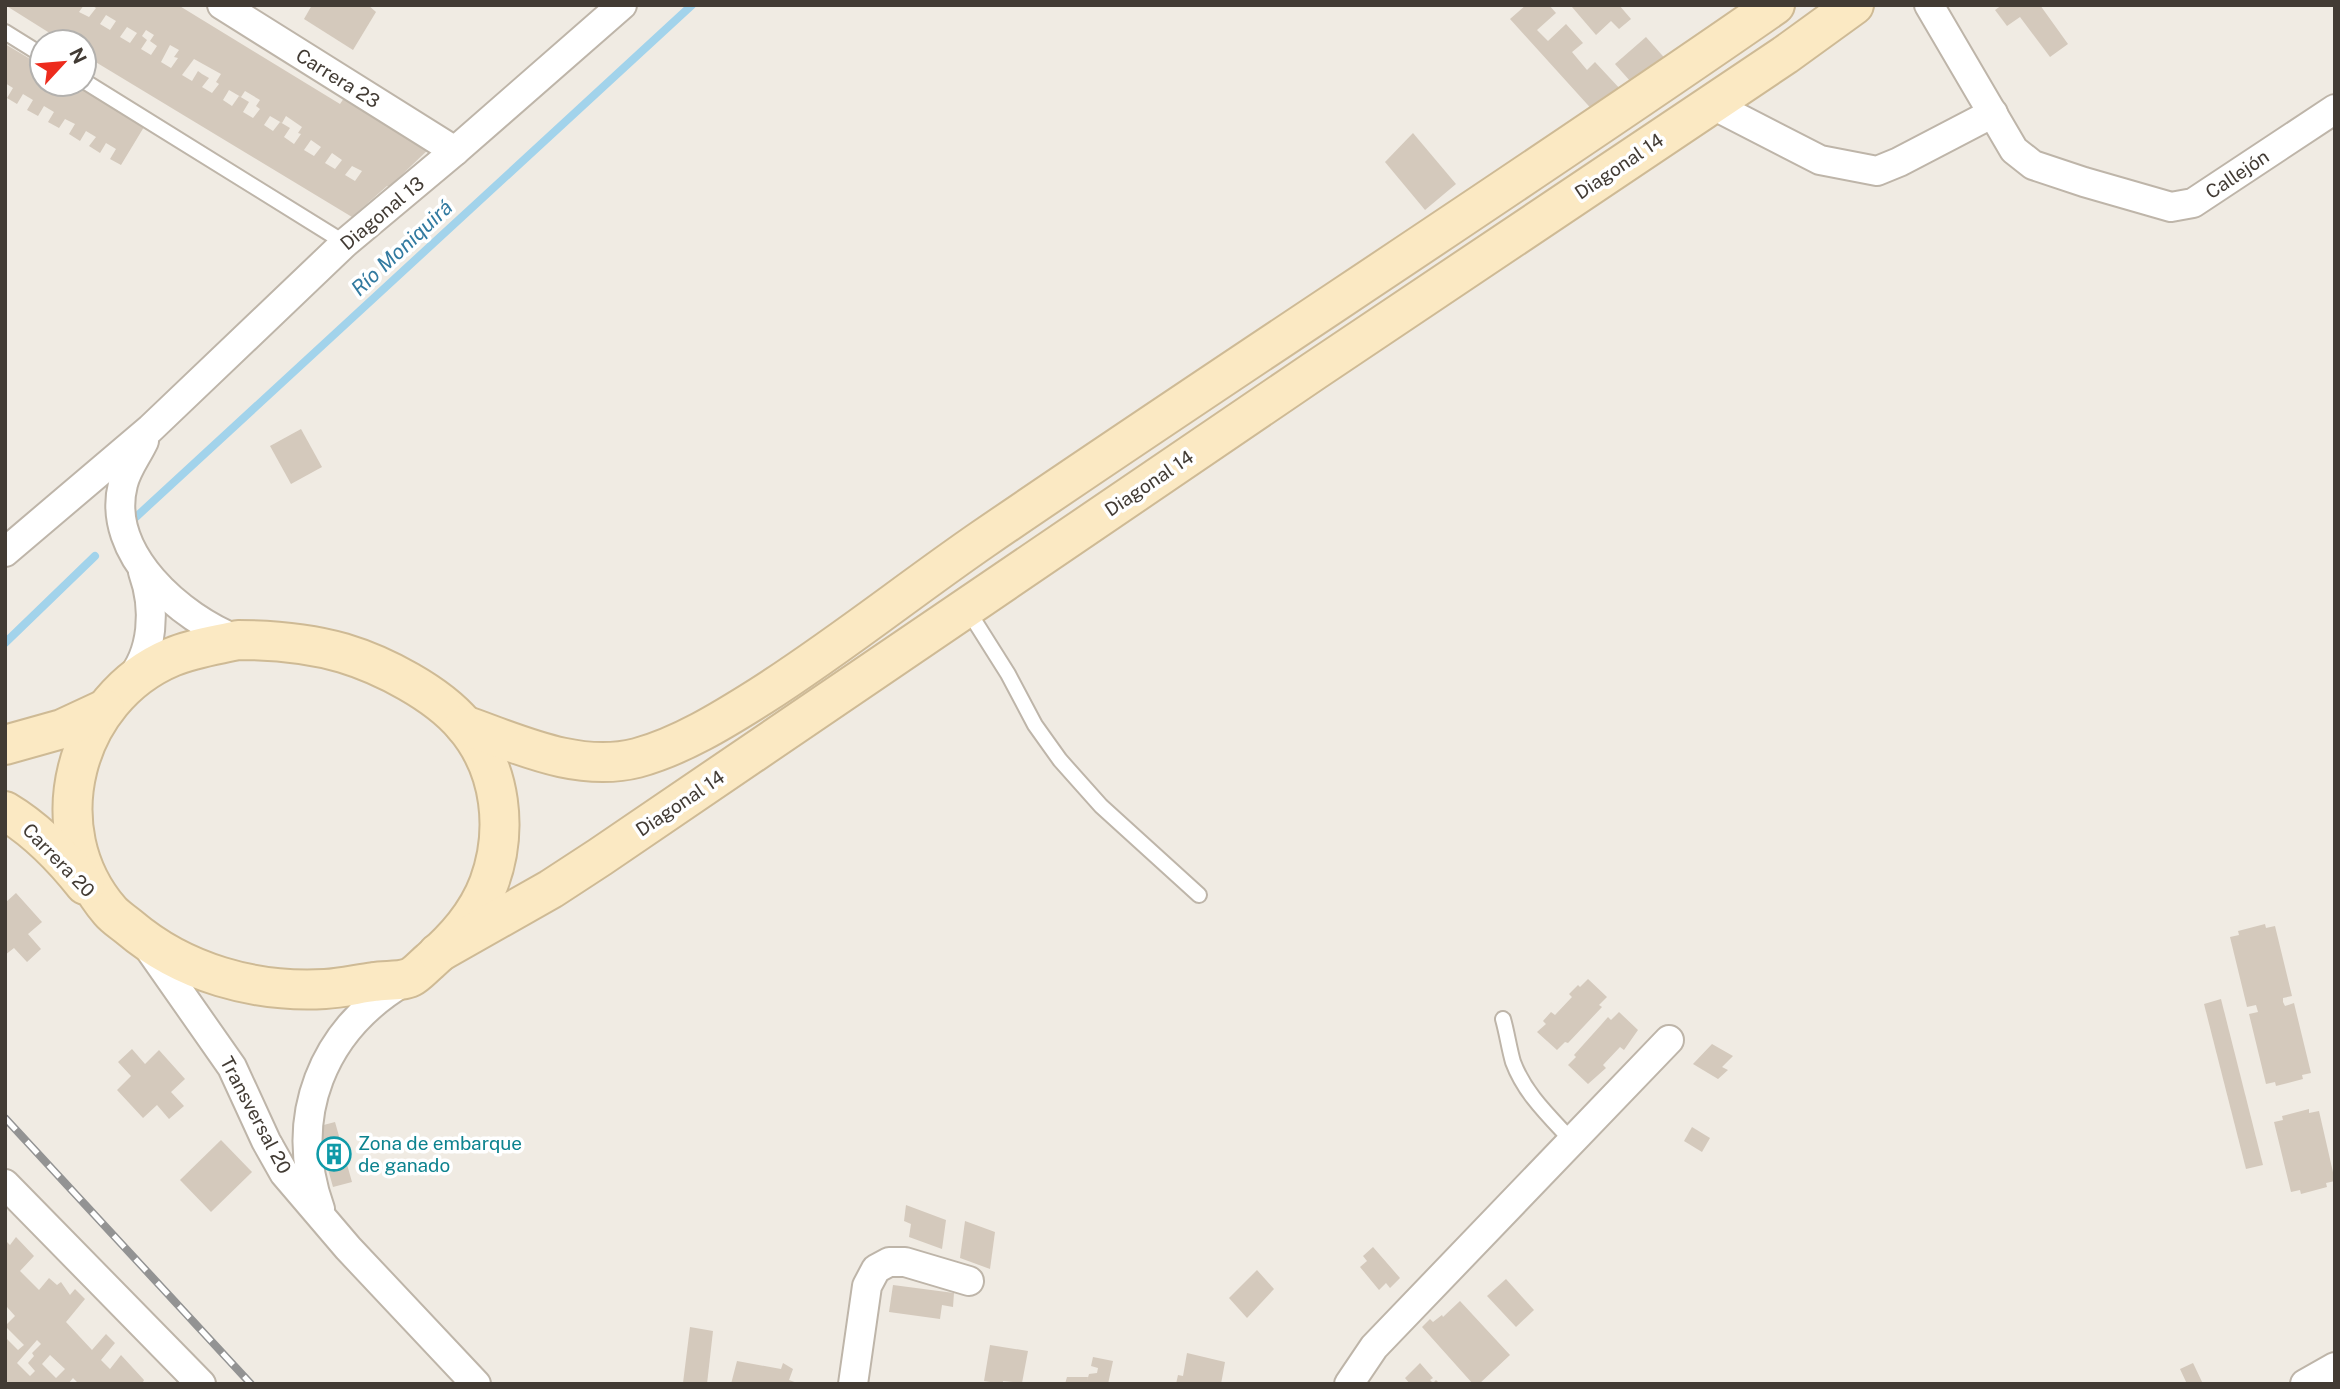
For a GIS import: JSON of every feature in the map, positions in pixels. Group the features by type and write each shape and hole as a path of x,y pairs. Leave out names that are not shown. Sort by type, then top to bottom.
{"street":[{"name":"Carrera 23","path":"222,5 455,151"},
{"name":"Diagonal 13","path":"5,552 150,429 345,243 622,5"},
{"name":"Diagonal 14","path":"439,953 590,864 1854,5"},
{"path":"1711,104 1820,160 1877,171 1899,162 1993,113 1929,5"},
{"path":"464,725 540,752 605,762 634,759 660,750 732,714 800,671 980,541 1763,9"},
{"name":"Callejón","path":"1993,113 2014,150 2033,165 2171,207 2193,203 2335,109"},
{"name":"Diagonal 13","path":"150,429 122,485 120,505 128,543 169,599 203,625 238,640"},
{"name":"Diagonal 13","path":"115,698 138,671 150,630 148,587 139,559"},
{"path":"5,745 62,729 115,698 145,671 172,656 197,649 238,640 274,640 309,645 365,661 408,682 437,702 464,725 484,756 496,790 501,827 496,863 484,897 465,927 410,978 340,988 270,988 236,982 171,956 141,938 110,912 90,881 77,847 72,811 75,775 86,740 115,698"},
{"name":"Carrera 20","path":"5,811 44,839 110,912"},
{"name":"Transversal 20","path":"141,938 232,1067 284,1173 325,1222 476,1384"},
{"name":"Transversal 20","path":"325,1222 314,1192 308,1161 307,1129 313,1097 323,1067 345,1031 359,1015 383,994 410,978"},
{"path":"1349,1384 1374,1347 1669,1040"},
{"path":"5,1184 201,1384"},
{"path":"853,1384 867,1286 876,1269 889,1262 905,1262 969,1281"},
{"path":"2305,1384 2335,1367"}],"lane":[{"path":"5,33 28,47"},
{"path":"98,90 345,243"},
{"path":"966,608 1008,674 1035,725 1060,760 1101,806 1199,894"},
{"path":"1503,1018 1513,1061 1521,1080 1532,1097 1572,1141"}],"building":[{"path":"5,5 84,5 79,12 89,17 96,8 91,5 178,5 340,104 346,95 431,147 352,217 98,63 98,28 42,28","holes":["106,15 116,21 110,30 100,24","127,27 137,33 130,43 120,37","146,30 154,35 150,41 157,46 151,55 141,49 147,40 142,36","170,45 179,50 174,57 178,58 171,68 161,62","194,59 221,74 216,82 219,84 212,93 202,87 209,78 198,71 192,81 182,75","229,90 241,97 245,91 260,100 256,106 260,109 253,118 243,112 249,102 239,96 232,106 223,100","270,116 282,123 286,116 302,127 298,133 301,134 294,144 284,137 290,128 280,122 273,131 264,125","311,140 321,147 314,156 304,150","332,153 342,160 335,169 325,163","352,166 362,171 355,181 345,175"]},
{"path":"312,5 368,5 376,12 353,50 304,19"},
{"path":"1526,5 1549,5 1556,13 1537,30 1548,41 1566,24 1583,43 1572,52 1587,70 1595,62 1622,91 1596,114 1510,19"},
{"path":"1619,5 1631,19 1619,29 1611,21 1596,35 1572,7"},
{"path":"2002,5 2040,5 2068,44 2050,57 2020,17 2007,26 1995,10"},
{"path":"1646,37 1669,63 1638,90 1615,64"},
{"path":"5,44 28,58 28,97 23,94 17,104 7,98 13,88 5,83"},
{"path":"30,98 96,98 144,127 121,165 110,159 116,149 106,143 100,153 89,146 96,137 86,131 80,141 69,134 75,124 65,119 59,128 48,122 54,112 44,106 38,116 27,110 33,100"},
{"path":"1413,133 1456,184 1425,210 1385,162"},
{"path":"301,429 322,467 291,484 270,446"},
{"path":"16,893 42,922 28,934 41,949 27,962 14,948 5,955 5,903"},
{"path":"2265,924 2266,928 2275,926 2292,996 2283,998 2283,1002 2285,1006 2294,1003 2311,1073 2302,1075 2303,1079 2276,1086 2275,1082 2266,1084 2249,1014 2258,1012 2256,1005 2247,1007 2230,937 2239,935 2238,931"},
{"path":"1588,979 1607,997 1599,1005 1602,1007 1568,1043 1565,1042 1557,1050 1537,1032 1546,1024 1543,1021 1551,1012 1555,1015 1572,997 1569,994"},
{"path":"2221,999 2263,1165 2246,1169 2204,1004"},
{"path":"1619,1012 1638,1030 1624,1050 1620,1047 1603,1065 1606,1068 1588,1084 1568,1065 1608,1017 1611,1020"},
{"path":"1712,1044 1733,1056 1722,1067 1728,1070 1718,1079 1693,1064"},
{"path":"132,1049 145,1064 159,1050 185,1079 171,1092 184,1106 169,1119 157,1105 143,1118 117,1090 131,1076 118,1062"},
{"path":"2309,1109 2309,1113 2319,1111 2335,1181 2326,1183 2327,1187 2301,1194 2300,1190 2291,1192 2274,1122 2283,1120 2282,1116"},
{"name":"Zona de embarque de ganado","path":"335,1122 352,1182 333,1187 316,1127"},
{"path":"1692,1127 1710,1138 1702,1152 1684,1141"},
{"path":"221,1140 252,1172 211,1212 180,1180"},
{"path":"906,1205 946,1220 942,1249 909,1237 911,1224 904,1221"},
{"path":"965,1221 995,1232 990,1269 960,1258"},
{"path":"16,1237 34,1256 20,1271 39,1290 49,1278 57,1285 61,1282 70,1295 75,1289 85,1299 66,1322 92,1350 106,1334 115,1343 101,1360 110,1369 121,1355 145,1384 79,1384 73,1378 68,1384 5,1384 5,1337 18,1350 24,1345 5,1326 15,1316 5,1308 5,1240 10,1245","holes":["37,1340 41,1344 32,1353 34,1356 28,1363 35,1371 30,1376 17,1363","50,1355 65,1369 56,1378 42,1364"]},
{"path":"1373,1247 1400,1278 1390,1288 1386,1283 1379,1290 1360,1267 1367,1261 1363,1256"},
{"path":"1257,1270 1274,1289 1247,1318 1229,1298"},
{"path":"1506,1279 1534,1310 1516,1327 1487,1296"},
{"path":"893,1285 954,1293 953,1307 942,1305 940,1319 889,1312"},
{"path":"1460,1301 1510,1355 1479,1384 1473,1384 1422,1327 1430,1319 1433,1322 1442,1315 1443,1317"},
{"path":"690,1327 713,1331 707,1384 683,1383"},
{"path":"990,1345 1028,1351 1022,1383 984,1381"},
{"path":"1187,1353 1225,1362 1221,1384 1176,1384 1178,1375 1183,1376"},
{"path":"1093,1357 1113,1361 1108,1384 1065,1384 1067,1377 1088,1377 1087,1381 1089,1374 1097,1373 1098,1368 1091,1366"},
{"path":"737,1361 781,1369 783,1363 793,1369 789,1380 800,1384 731,1384"},
{"path":"1420,1363 1433,1378 1430,1380 1433,1383 1436,1380 1440,1384 1410,1384 1405,1378"},
{"path":"2193,1363 2203,1384 2187,1384 2180,1369"}],"waterway":[{"name":"Río Moniquirá","path":"136,517 692,5"},
{"path":"5,643 95,556"}],"railway":[{"path":"5,1118 251,1384"}],"place":[{"name":"Zona de embarque de ganado","path":"334,1154"}]}
